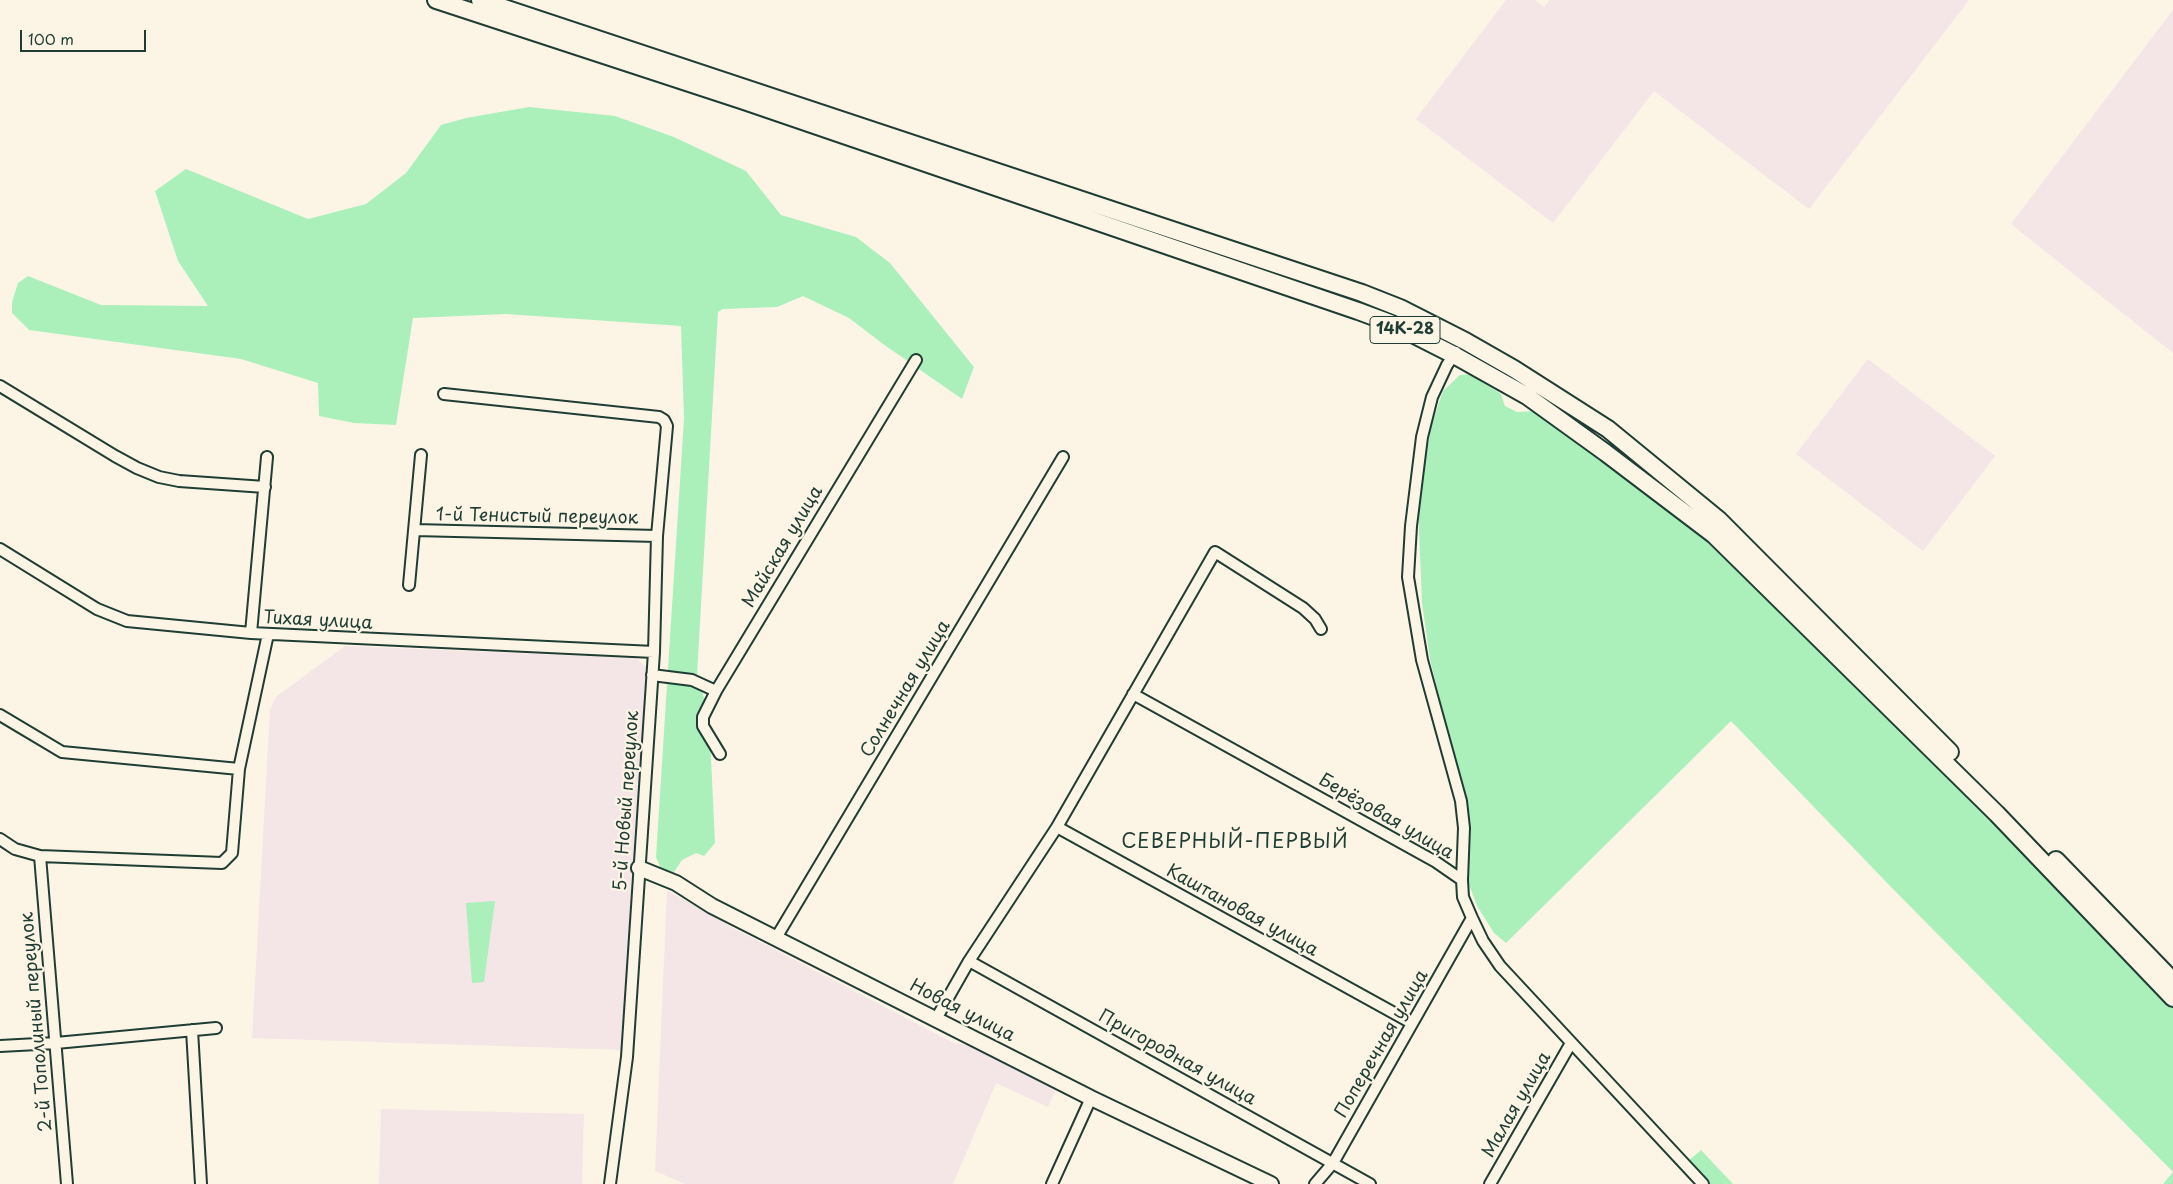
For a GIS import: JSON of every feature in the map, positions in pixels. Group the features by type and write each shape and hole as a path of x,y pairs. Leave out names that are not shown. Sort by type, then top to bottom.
{"main road":[{"name":"14К-28","path":"436,0 744,101 1358,310 1393,324 1454,355 1527,396 1714,535 1997,814 2173,998"},
{"name":"14К-28","path":"480,0 1362,293 1400,308 1465,341 1514,369 1608,429 1719,520 1856,656 2173,981"}],"street":[{"path":"1462,880 1464,828 1461,801 1422,660 1408,577 1412,517 1422,437 1432,397 1454,355 1465,341"},
{"name":"Майская улица","path":"720,754 702,726 703,717 716,691 916,360"},
{"path":"0,386 129,464 159,477 179,481 264,487"},
{"name":"5-й Новый переулок","path":"444,394 660,417 667,426 658,536 654,652 627,1056 616,1156 610,1184"},
{"path":"409,585 421,455"},
{"path":"251,633 267,456"},
{"name":"Солнечная улица","path":"776,938 1063,458"},
{"name":"1-й Тенистый переулок","path":"415,530 658,536"},
{"name":"Тихая улица","path":"0,549 97,609 127,621 251,633 654,652"},
{"path":"936,1018 969,960 1057,827 1215,552 1303,608 1315,619 1321,629"},
{"path":"0,839 15,849 40,856 222,863 232,853 238,769 268,634"},
{"path":"652,675 692,680 716,691"},
{"name":"Берёзовая улица","path":"1133,694 1436,862 1462,880 1463,897 1472,918 1500,966 1703,1184"},
{"path":"0,715 62,752 238,769"},
{"name":"Каштановая улица","path":"1057,827 1412,1024"},
{"name":"2-й Тополиный переулок","path":"40,856 66,1184"},
{"name":"Новая улица","path":"639,868 676,883 712,906 1091,1098 1271,1184"},
{"name":"Поперечная улица","path":"1315,1184 1333,1163 1472,918"},
{"name":"Пригородная улица","path":"969,960 1370,1184"},
{"path":"0,1046 56,1043 216,1028"},
{"path":"192,1030 202,1184"},
{"name":"Малая улица","path":"1490,1184 1571,1043"},
{"path":"1052,1184 1091,1098"}],"shaded area":[{"path":"1506,0 1535,0 1544,7 1550,0 1969,0 1809,209 1654,91 1553,223 1416,119"},
{"path":"2173,10 2173,353 2011,224"},
{"path":"1868,359 1995,456 1923,551 1796,454"},
{"path":"345,646 636,658 647,668 624,1050 252,1038 270,709 276,697"},
{"path":"667,890 735,929 954,1043 980,1047 1056,1090 1048,1107 996,1083 953,1184 685,1184 655,1171"},
{"path":"381,1109 584,1114 582,1184 379,1184"}],"green space":[{"path":"529,107 615,116 674,137 746,171 781,215 856,237 890,263 974,367 962,399 849,318 803,296 777,307 723,309 718,312 697,675 709,714 715,843 704,856 696,853 682,860 674,872 661,869 656,857 684,418 681,326 506,314 413,318 396,425 354,423 319,416 318,383 241,359 29,330 12,313 12,302 18,283 28,276 101,305 208,306 178,261 155,191 186,169 308,219 366,204 406,173 441,125 466,118"},
{"path":"1470,374 1501,394 1505,406 1517,412 1535,411 1719,544 2173,1006 2173,1172 1892,888 1731,721 1506,943 1494,933 1477,906 1467,879 1471,828 1430,659 1422,603 1418,507 1431,426 1443,391 1460,375"},
{"path":"495,901 484,982 472,983 466,903"},
{"path":"1701,1150 1733,1184 1708,1184 1687,1162"},
{"path":"2173,1172 2173,1184 2163,1184"}],"district":[{"name":"СЕВЕРНЫЙ-ПЕРВЫЙ","path":"1235,842"}]}
